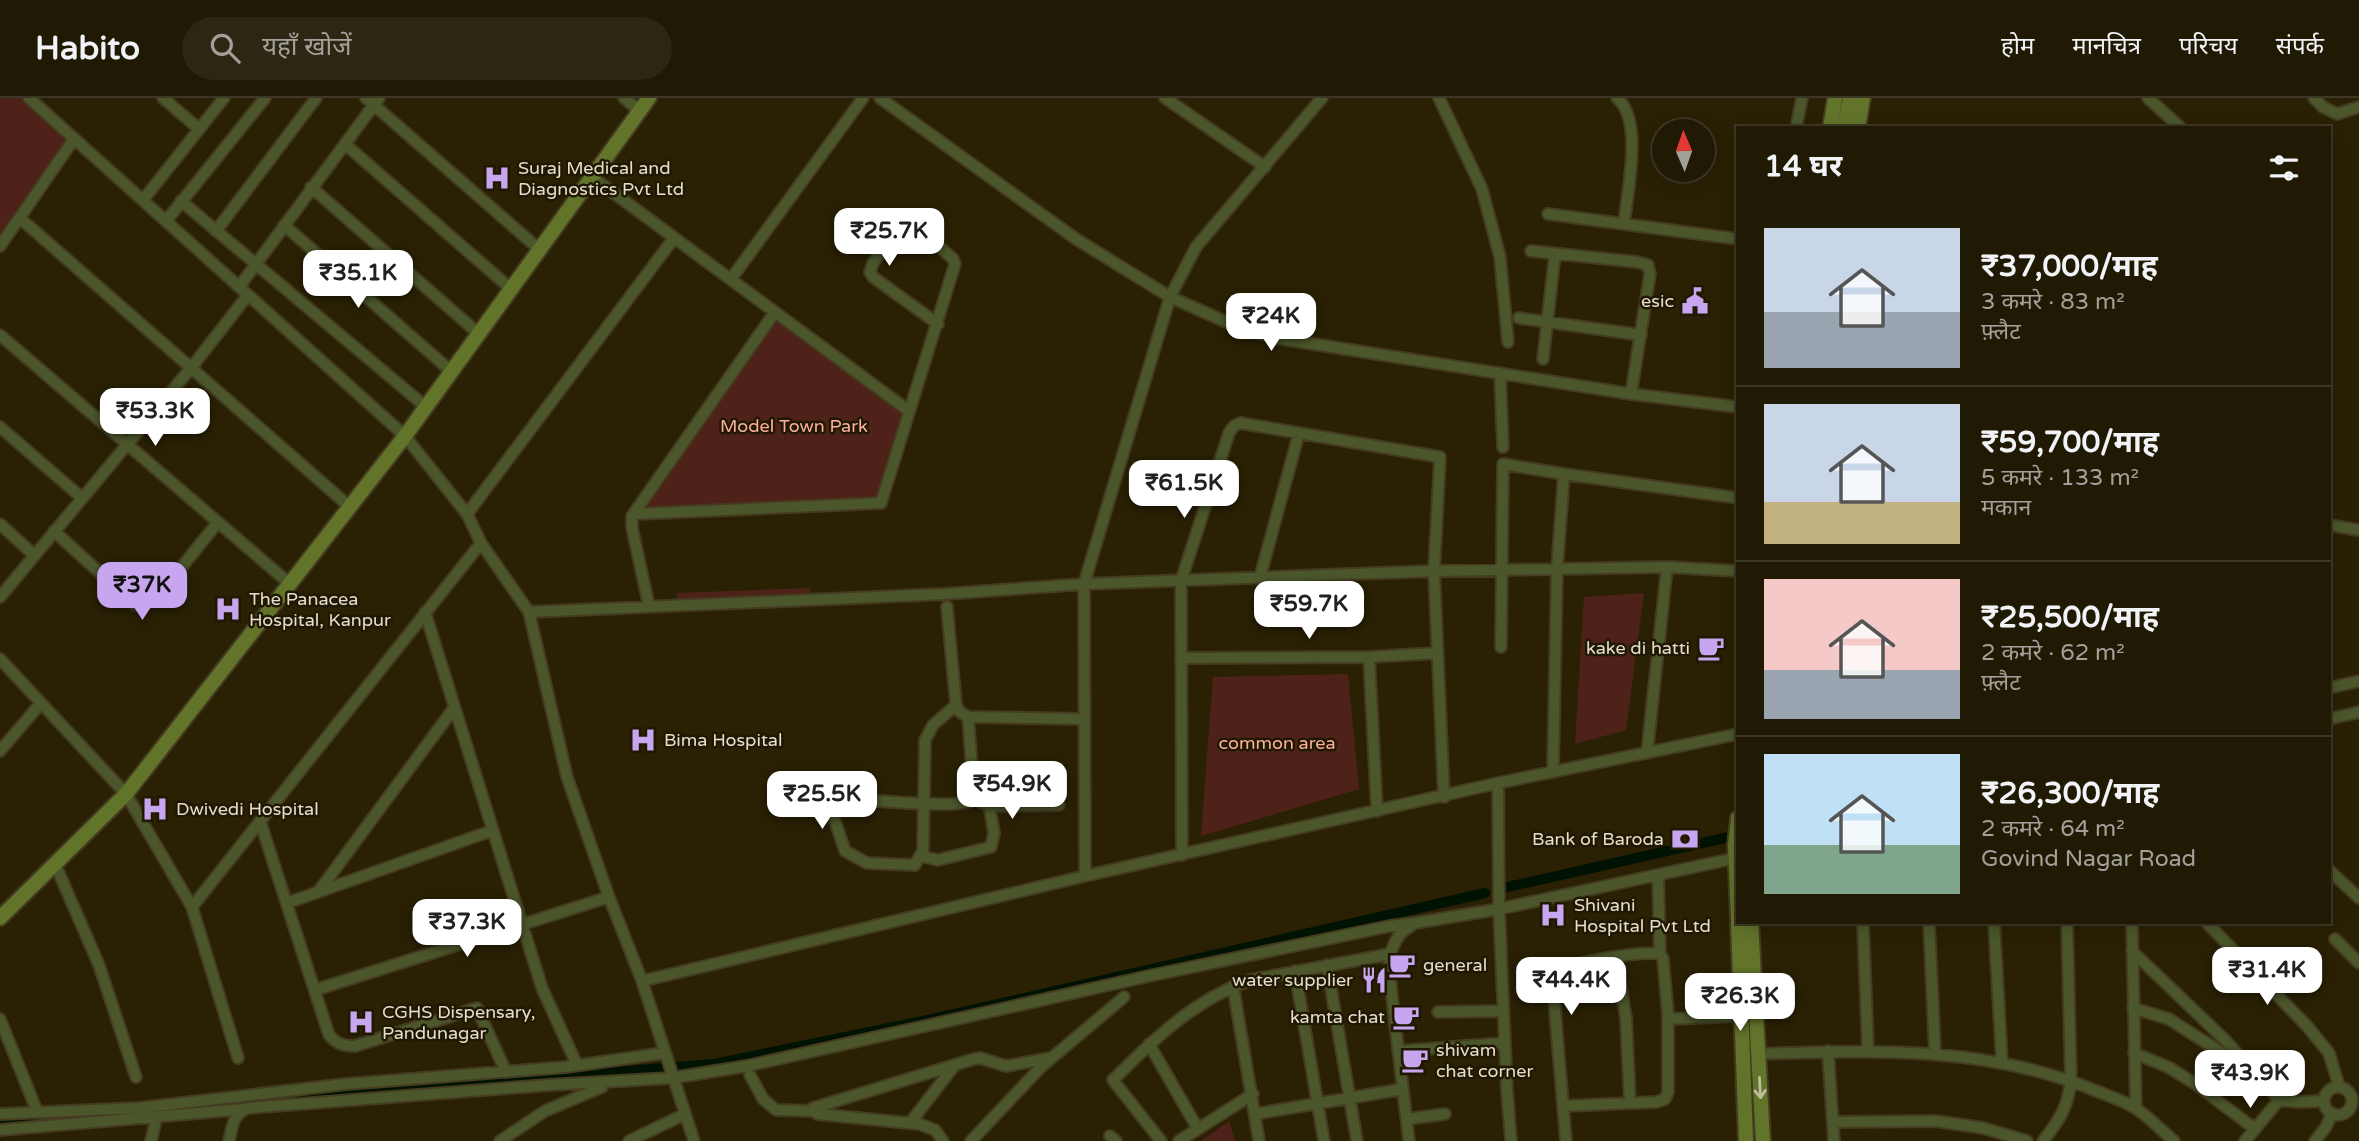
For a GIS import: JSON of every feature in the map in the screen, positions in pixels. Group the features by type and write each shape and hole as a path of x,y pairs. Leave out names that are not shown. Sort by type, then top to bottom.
{"street":[{"path":"29,98 405,436 467,514 481,543 529,612 567,777 642,981 694,1141"},
{"path":"163,98 199,129"},
{"path":"143,200 224,98"},
{"path":"166,221 265,98"},
{"path":"216,231 316,98"},
{"path":"624,98 640,111"},
{"path":"0,918 126,794 405,436 649,98"},
{"path":"731,279 863,98"},
{"path":"880,98 1076,239 1170,297 1231,324 1275,338 1631,394 1736,407"},
{"path":"1165,98 1265,167"},
{"path":"1085,876 1084,584 1170,297 1195,247 1322,98"},
{"path":"1439,98 1482,189 1500,257 1508,342"},
{"path":"1617,98 1627,112 1633,134 1624,224"},
{"path":"1796,126 1802,98"},
{"path":"1830,126 1835,98"},
{"path":"1844,126 1850,98"},
{"path":"1858,126 1863,98"},
{"path":"2147,98 2179,126"},
{"path":"2314,98 2323,107 2337,114 2359,107"},
{"path":"0,597 191,369 244,291 255,265 345,144 373,100 540,250"},
{"path":"0,246 74,139"},
{"path":"345,144 511,289"},
{"path":"592,177 909,411"},
{"path":"312,187 479,334"},
{"path":"181,201 426,407"},
{"path":"1548,214 1736,239"},
{"path":"21,219 350,506"},
{"path":"632,516 881,503 938,324 955,264 953,259 913,222 908,221 901,224 873,263 870,272 873,278 938,324"},
{"path":"284,225 452,372"},
{"path":"467,514 674,238"},
{"path":"1531,251 1648,265 1650,274 1631,394"},
{"path":"1543,359 1555,254"},
{"path":"649,606 634,540 632,516 775,312"},
{"path":"1519,318 1641,335"},
{"path":"0,335 290,584"},
{"path":"1500,373 1503,447"},
{"path":"1182,855 1181,581 1229,433 1240,423 1440,457 1434,571 1444,797"},
{"path":"0,427 82,498"},
{"path":"1261,578 1299,433"},
{"path":"1501,647 1503,464 1736,498"},
{"path":"1553,771 1557,569 1564,474"},
{"path":"54,531 140,606 156,599 218,522"},
{"path":"0,524 34,555"},
{"path":"2331,525 2359,530"},
{"path":"192,907 481,543"},
{"path":"1647,753 1667,567"},
{"path":"529,612 944,594 1084,584 1434,571 1667,567 1736,571"},
{"path":"947,607 956,705 960,712 968,716 1084,719"},
{"path":"425,612 542,988 577,1065"},
{"path":"1181,658 1369,657 1437,653"},
{"path":"1369,657 1377,811"},
{"path":"0,659 126,794 192,907 238,1058"},
{"path":"2331,688 2359,681"},
{"path":"0,751 41,703"},
{"path":"956,705 927,732 925,740 924,802 923,850 915,865 867,863 845,851 832,812 833,797 924,802 965,804 973,798"},
{"path":"319,891 454,708"},
{"path":"2331,719 2359,712"},
{"path":"968,716 973,798"},
{"path":"642,981 1085,876 1553,771 1736,734"},
{"path":"1498,783 1499,909 1511,1141"},
{"path":"973,798 989,804 1059,805"},
{"path":"805,799 833,802"},
{"path":"920,856 938,860 991,847 993,833 989,804"},
{"path":"260,821 330,1035 336,1042 355,1046 477,1008 506,1072"},
{"path":"287,903 491,831"},
{"path":"1736,837 1736,875"},
{"path":"0,1130 248,1108 614,1082 747,1066 1199,965 1390,926 1499,909 1658,875 1735,852"},
{"path":"55,864 99,965 136,1077"},
{"path":"2331,872 2359,898"},
{"path":"1564,1106 1657,1102 1665,1099 1668,1092 1668,1019 1663,959 1660,954 1658,875"},
{"path":"315,990 609,897"},
{"path":"1409,1141 1389,971 1390,954 1396,940 1415,923"},
{"path":"1738,924 1746,1141"},
{"path":"1751,924 1763,1141"},
{"path":"1863,924 1868,1051"},
{"path":"1929,924 1934,1053"},
{"path":"1994,924 2001,1062"},
{"path":"2043,1141 2062,1116 2068,1102 2071,1081 2067,924"},
{"path":"2132,924 2136,1108"},
{"path":"2208,924 2307,1026 2329,1053 2339,1086"},
{"path":"2335,939 2359,963"},
{"path":"2132,951 2224,1039 2280,1100 2323,1101"},
{"path":"1566,1141 1553,979 1557,971 1569,964 1642,952 1660,954"},
{"path":"1161,1141 1113,1080 1169,1026 1233,986 1251,980 1390,954"},
{"path":"1616,958 1626,1018 1630,1103"},
{"path":"1326,965 1357,1141"},
{"path":"1295,971 1324,1141"},
{"path":"1233,986 1259,1141"},
{"path":"971,1141 1051,1058 1124,997"},
{"path":"2133,1008 2169,1020 2253,1072"},
{"path":"1438,1012 1503,1011"},
{"path":"1668,1019 1741,1016"},
{"path":"0,1019 37,1111"},
{"path":"1399,1051 1505,1043"},
{"path":"1149,1044 1198,1129"},
{"path":"1758,1054 1828,1051 1934,1053 2001,1062 2071,1081 2136,1108 2174,1141"},
{"path":"1828,1051 1834,1141"},
{"path":"0,1114 139,1108 346,1084 577,1065 664,1053"},
{"path":"2134,1053 2168,1067 2194,1083 2255,1129"},
{"path":"813,1111 816,1105 980,1058 1006,1066 1051,1058"},
{"path":"911,1123 954,1066"},
{"path":"750,1075 763,1098 776,1111 813,1111 826,1115 928,1126 935,1130 943,1141"},
{"path":"500,1141 545,1111 614,1082"},
{"path":"2354,1103 2338,1115 2328,1111 2323,1101 2327,1091 2339,1086 2348,1090 2354,1103 2359,1119"},
{"path":"1255,1114 1403,1089"},
{"path":"1179,1141 1253,1094"},
{"path":"2245,1141 2280,1100"},
{"path":"229,1141 235,1118 238,1113 248,1108"},
{"path":"2315,1141 2333,1113"},
{"path":"1407,1119 1445,1114"},
{"path":"629,1141 685,1115"},
{"path":"150,1141 157,1116"},
{"path":"1833,1122 1936,1121 1983,1128 2027,1141"}],"green space":[{"path":"0,98 29,98 74,139 0,243"},
{"name":"Model Town Park","path":"775,312 909,411 881,503 635,514"},
{"path":"810,588 810,598 677,602 677,593"},
{"path":"1644,593 1626,730 1575,744 1584,597"},
{"name":"common area","path":"1348,674 1359,789 1201,836 1213,677"},
{"path":"1229,1121 1235,1141 1201,1141"}],"waterway":[{"path":"1503,888 1736,835"},
{"path":"203,1105 714,1064 932,1019 1485,893"},
{"path":"0,1120 30,1118"}],"place":[{"name":"Suraj Medical and Diagnostics Pvt Ltd","path":"497,178"},
{"name":"esic","path":"1695,301"},
{"name":"The Panacea Hospital, Kanpur","path":"228,609"},
{"name":"kake di hatti","path":"1711,648"},
{"name":"Bima Hospital","path":"643,740"},
{"name":"Dwivedi Hospital","path":"155,809"},
{"name":"Bank of Baroda","path":"1685,839"},
{"name":"Shivani Hospital Pvt Ltd","path":"1553,915"},
{"name":"general","path":"1402,965"},
{"name":"water supplier","path":"1374,980"},
{"name":"kamta chat","path":"1406,1017"},
{"name":"CGHS Dispensary, Pandunagar","path":"361,1022"},
{"name":"shivam chat corner","path":"1415,1060"}]}
